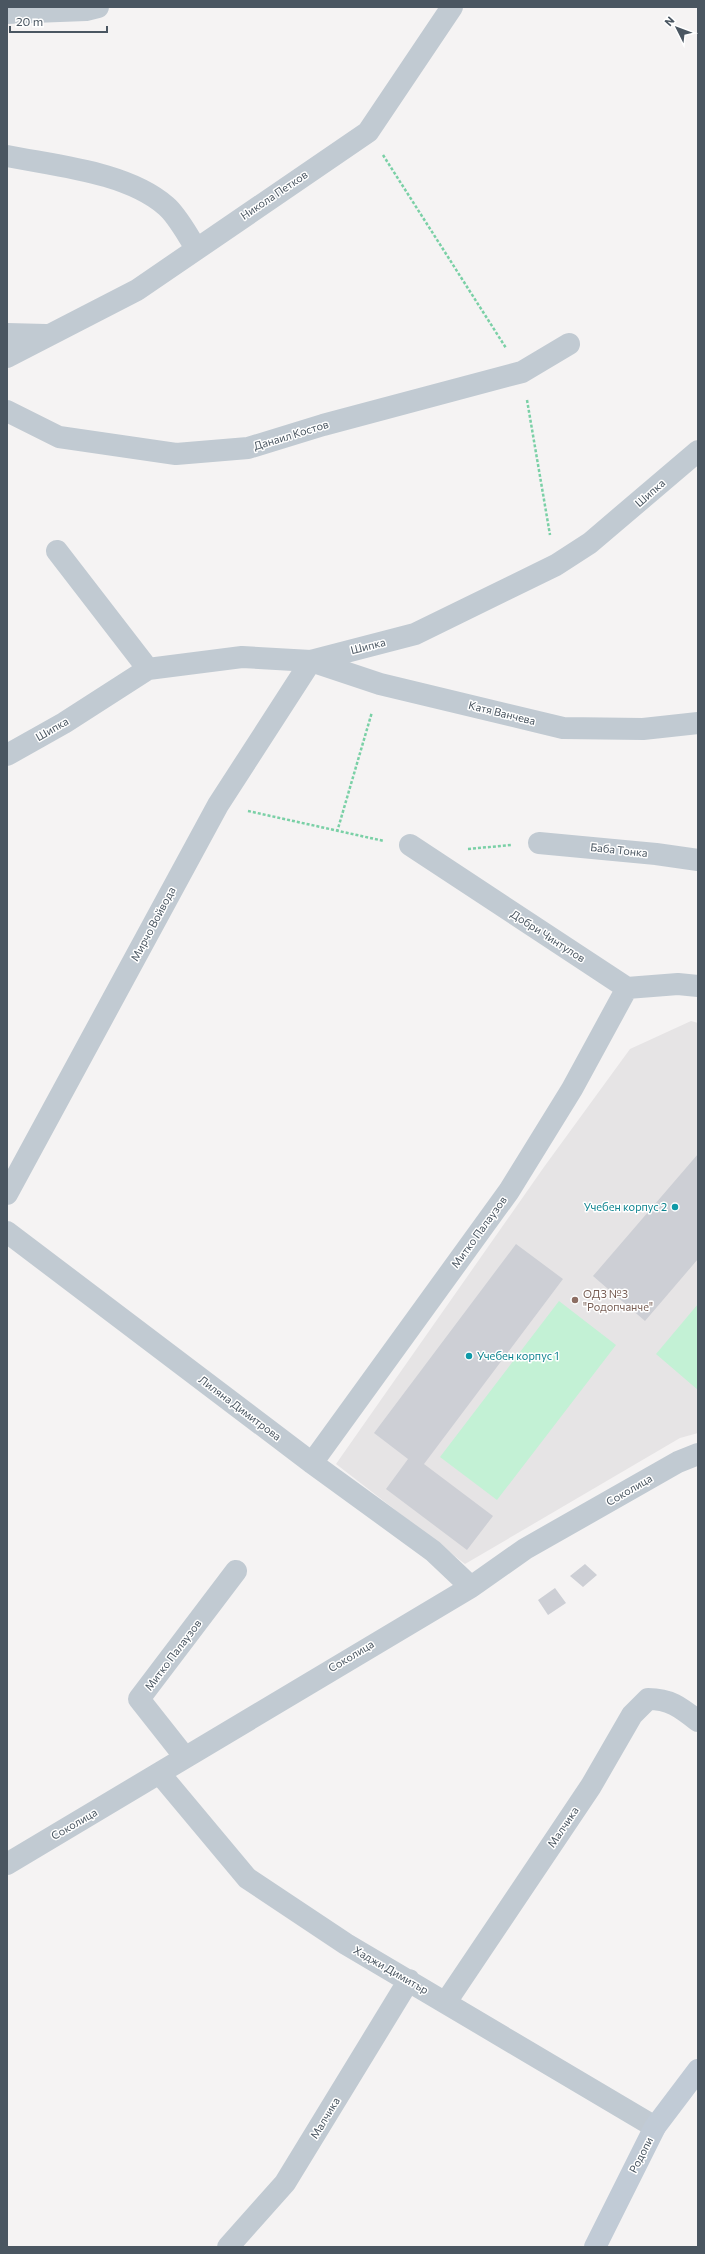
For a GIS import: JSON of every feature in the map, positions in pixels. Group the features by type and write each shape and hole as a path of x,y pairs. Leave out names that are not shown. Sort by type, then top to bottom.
{"street":[{"path":"7,13 86,10 98,7"},
{"name":"Никола Петков","path":"7,357 137,290 196,248 368,132 452,7"},
{"path":"7,156 71,168 126,182 166,206 196,248"},
{"name":"Никола Петков","path":"7,334 51,335"},
{"name":"Данаил Костов","path":"7,411 59,437 176,454 234,450 248,448 323,425 522,372 569,344"},
{"name":"Шипка","path":"7,755 64,723 148,669 242,657 311,661 415,634 556,565 590,543 698,451"},
{"path":"57,552 148,669"},
{"name":"Катя Ванчева","path":"311,661 380,684 563,728 643,729 698,723"},
{"name":"Мирчо Войвода","path":"7,1194 218,804 311,661"},
{"name":"Баба Тонка","path":"539,842 656,854 698,860"},
{"name":"Добри Чинтулов","path":"410,845 627,988"},
{"path":"627,988 678,984 698,986"},
{"name":"Митко Палаузов","path":"312,1463 509,1191 572,1089 627,988"},
{"name":"Лиляна Димитрова","path":"7,1232 312,1463 432,1551 471,1586"},
{"name":"Соколица","path":"7,1864 160,1774 184,1756 471,1586 525,1549 678,1462 698,1454"},
{"name":"Митко Палаузов","path":"184,1756 139,1699 236,1571"},
{"name":"Малчика","path":"446,2002 591,1786 632,1715 648,1699 662,1699 678,1706 698,1721"},
{"name":"Хаджи Димитър","path":"160,1774 247,1878 346,1944 655,2127"},
{"name":"Малчика","path":"228,2247 285,2183 408,1980"},
{"name":"Родопи","path":"595,2247 655,2127 698,2070"}],"path":[{"path":"368,132 522,372 556,565"},
{"path":"218,804 337,832 380,684"}],"shaded area":[{"name":"ОДЗ №3 \"Родопчанче\"","path":"691,1021 698,1023 698,1433 680,1438 465,1564 336,1464 544,1167 630,1049"}],"green space":[{"path":"559,1301 616,1345 497,1500 440,1457"},
{"path":"698,1304 698,1390 656,1354"}],"building":[{"name":"Учебен корпус 2","path":"698,1154 698,1259 645,1321 593,1276"},
{"name":"Учебен корпус 1","path":"516,1244 563,1279 424,1464 493,1516 467,1550 386,1489 408,1459 374,1433"},
{"path":"585,1564 597,1575 583,1587 570,1576"},
{"path":"555,1588 566,1603 548,1615 538,1600"}],"place":[{"name":"Учебен корпус 2","path":"675,1207"},
{"name":"ОДЗ №3 \"Родопчанче\"","path":"575,1300"},
{"name":"Учебен корпус 1","path":"469,1356"}]}
